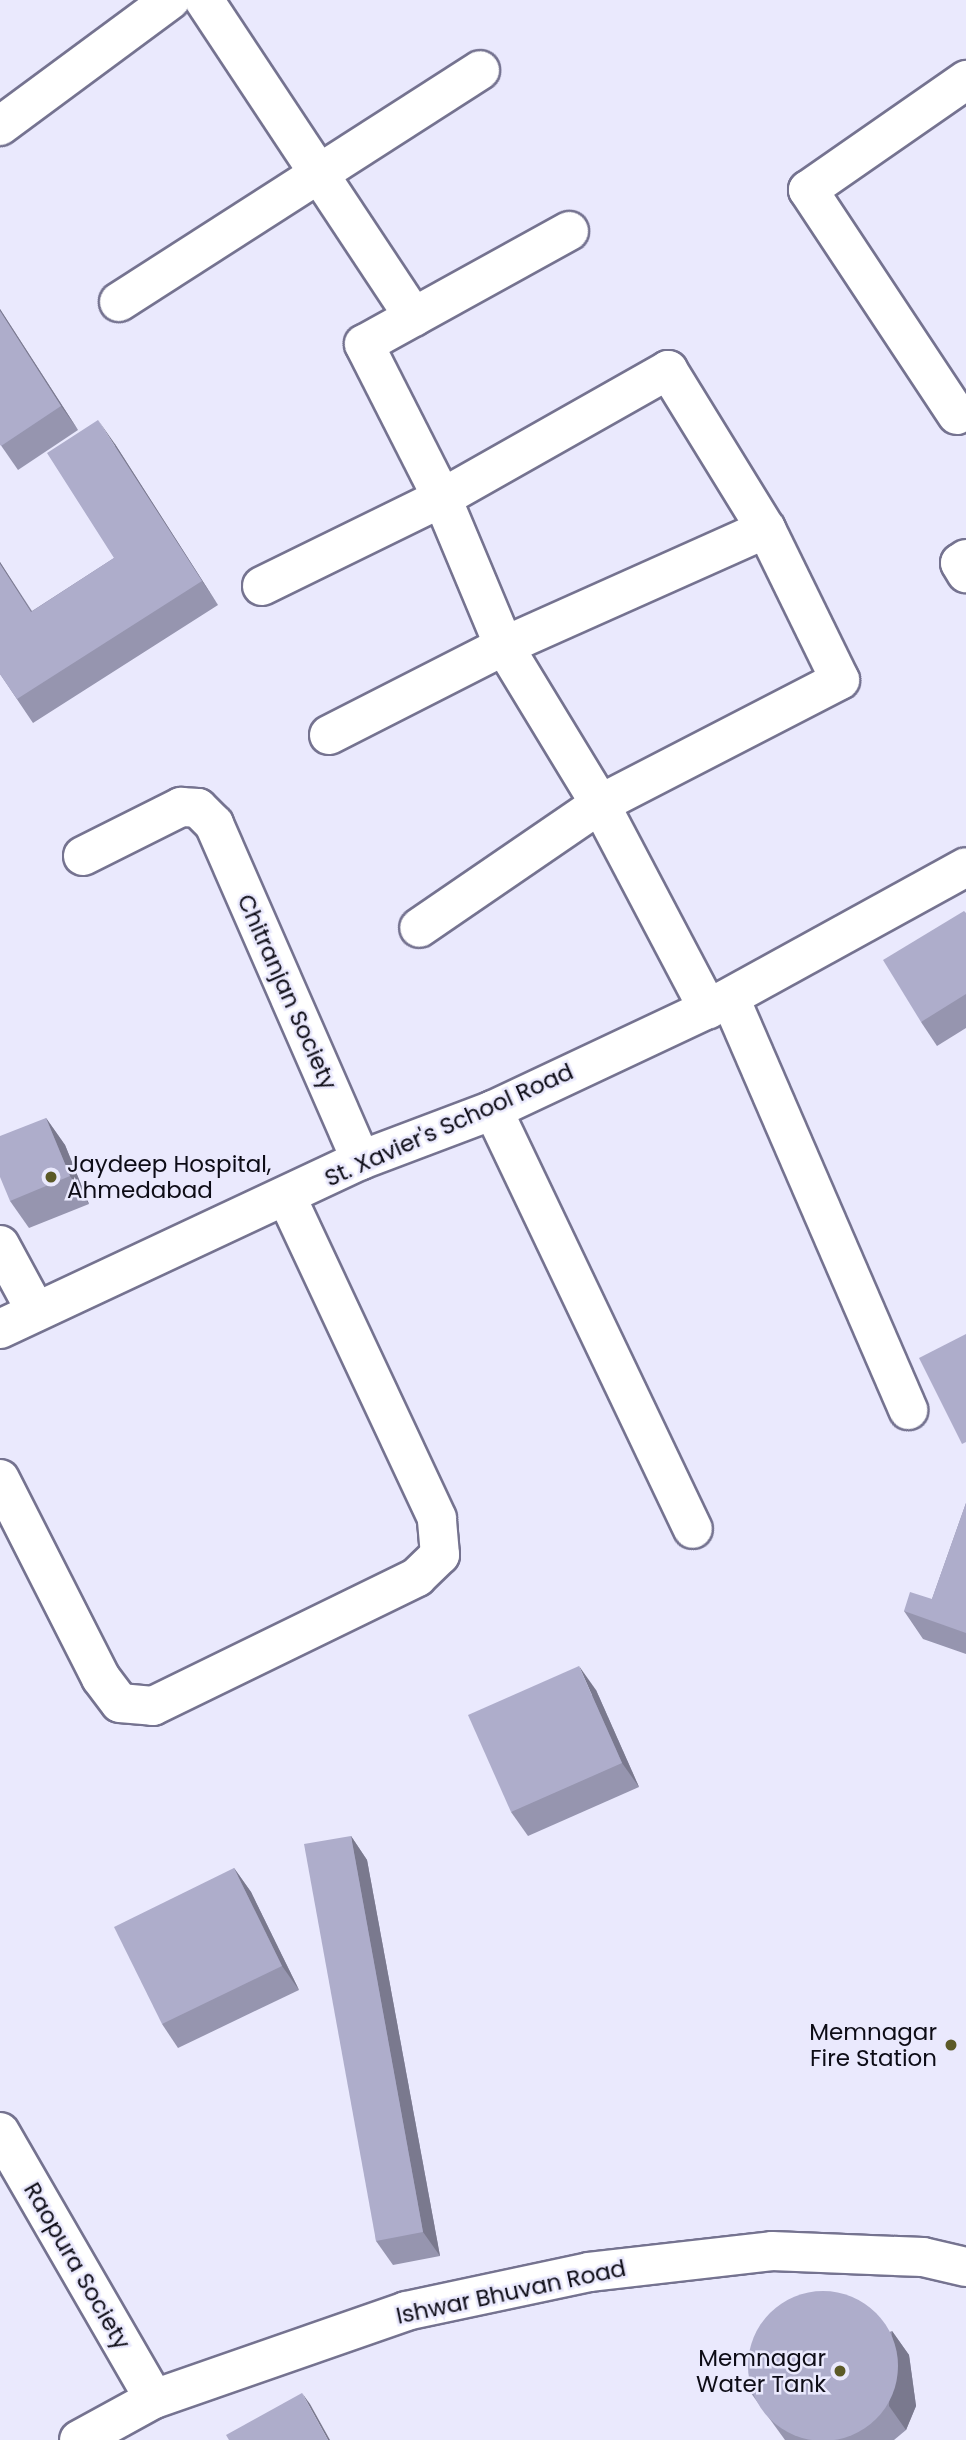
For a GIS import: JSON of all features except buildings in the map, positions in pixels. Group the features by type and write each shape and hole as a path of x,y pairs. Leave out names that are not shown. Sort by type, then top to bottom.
{"street":[{"path":"204,0 414,317"},
{"path":"0,126 165,1"},
{"path":"119,302 480,70"},
{"path":"957,415 808,190 966,80"},
{"path":"569,231 364,344 442,498 505,646 719,1003 908,1410"},
{"path":"262,586 442,498 668,370 766,529 840,680 600,804 419,928"},
{"path":"329,735 505,646 766,529"},
{"path":"966,559 960,563 966,573"},
{"name":"Chitranjan Society","path":"83,856 181,807 198,808 214,824 361,1160"},
{"name":"St. Xavier's School Road","path":"0,1329 34,1308 287,1198 361,1160 493,1110 719,1003 966,867"},
{"path":"493,1110 693,1528"},
{"path":"0,1479 101,1678 120,1703 153,1706 417,1577 440,1555 437,1518 287,1198"},
{"path":"0,1245 34,1308"},
{"name":"Raopura Society","path":"0,2132 155,2399"},
{"name":"Ishwar Bhuvan Road","path":"79,2440 155,2399 406,2311 589,2272 772,2251 923,2257 966,2267"}],"place":[{"name":"Jaydeep Hospital, Ahmedabad","path":"51,1177"},
{"name":"Memnagar Fire Station","path":"951,2045"},
{"name":"Memnagar Water Tank","path":"840,2371"}]}
